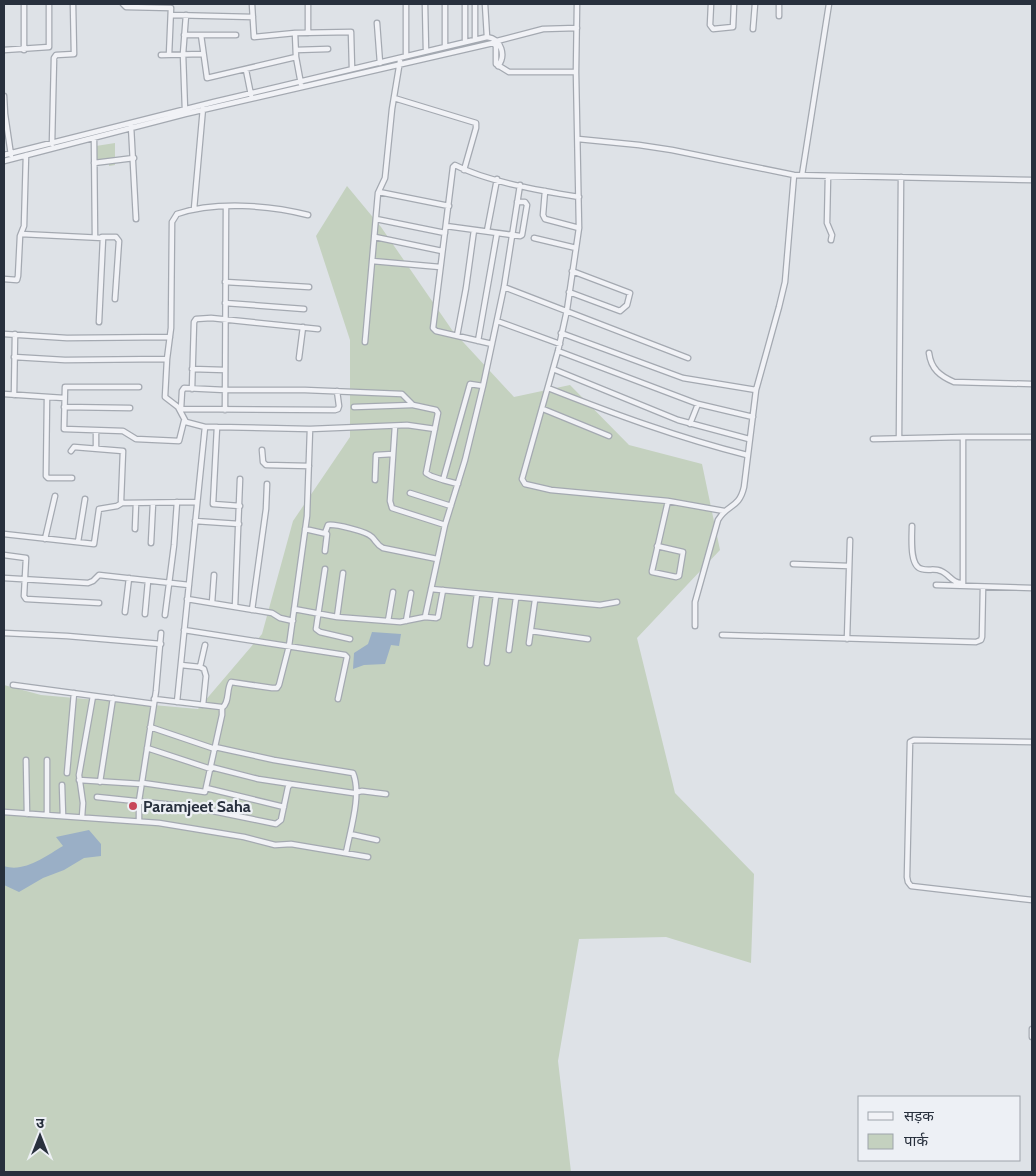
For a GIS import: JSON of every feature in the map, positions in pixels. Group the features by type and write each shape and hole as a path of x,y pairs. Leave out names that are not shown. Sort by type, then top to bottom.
{"street":[{"path":"24,4 24,50"},
{"path":"4,50 49,48 49,4"},
{"path":"52,150 54,58 56,56 74,54 73,4"},
{"path":"123,4 126,7 170,8 169,55"},
{"path":"252,4 254,37 294,33 351,32 352,69"},
{"path":"308,4 308,33"},
{"path":"406,4 406,56"},
{"path":"426,4 426,51"},
{"path":"445,4 446,47"},
{"path":"465,4 465,42"},
{"path":"475,4 475,40"},
{"path":"485,4 487,37"},
{"path":"577,4 576,72 579,228 560,344 522,479 525,484 551,490 668,501 724,511"},
{"path":"711,4 710,25 713,29 733,27 734,4"},
{"path":"753,29 754,4"},
{"path":"779,4 779,16"},
{"path":"802,175 829,4"},
{"path":"171,15 253,17"},
{"path":"185,110 182,54 186,15"},
{"path":"465,16 475,16"},
{"path":"377,23 380,63"},
{"path":"475,25 485,24"},
{"path":"252,96 302,87 495,42 543,28 577,28"},
{"path":"294,33 296,57 302,87"},
{"path":"184,35 236,35"},
{"path":"201,35 202,54 207,78 296,57"},
{"path":"4,155 26,155 52,150 94,136 300,82 487,37 495,42 496,64 509,72 576,72"},
{"path":"296,50 328,49"},
{"path":"161,55 202,54"},
{"path":"365,342 379,192 385,178 400,57"},
{"path":"246,70 252,96"},
{"path":"4,96 4,114 11,156"},
{"path":"394,98 476,123 464,170"},
{"path":"131,126 185,110 203,108"},
{"path":"194,209 203,108"},
{"path":"131,126 136,219"},
{"path":"4,161 11,156 52,144 94,136"},
{"path":"94,136 95,236"},
{"path":"578,140 656,148 794,175 1032,180"},
{"path":"4,279 17,280 20,236 24,226 26,155"},
{"path":"94,163 134,158"},
{"path":"492,344 434,331 432,328 453,167 455,165 464,170 520,185 579,197"},
{"path":"695,626 695,602 714,531 724,511 737,504 742,494 756,390 785,282 794,175"},
{"path":"828,176 826,223 832,234 831,240"},
{"path":"899,438 901,177"},
{"path":"487,231 497,179"},
{"path":"425,617 436,559 458,484 483,386 504,287 520,185"},
{"path":"545,191 543,215 545,219 579,228"},
{"path":"379,192 449,206"},
{"path":"446,226 522,235 527,205 525,202 517,202"},
{"path":"225,410 226,206"},
{"path":"308,215 293,211 226,206 194,209 177,214 172,222 170,337 165,398 180,409 335,410 339,406 338,391"},
{"path":"376,219 445,233"},
{"path":"457,336 474,230"},
{"path":"478,341 497,233"},
{"path":"21,234 116,237 119,241 115,299"},
{"path":"99,322 102,237"},
{"path":"375,237 442,251"},
{"path":"534,238 576,248"},
{"path":"372,261 440,267"},
{"path":"569,292 620,311 627,305 630,293 572,271"},
{"path":"225,282 309,287"},
{"path":"504,287 688,358"},
{"path":"225,303 304,309"},
{"path":"192,389 195,320 198,318 318,329"},
{"path":"497,321 560,344"},
{"path":"299,358 303,327"},
{"path":"561,333 683,378 756,390"},
{"path":"4,334 67,338 170,337"},
{"path":"14,334 14,395"},
{"path":"558,351 698,404 753,417"},
{"path":"929,353 930,363 934,369 948,380 954,382 1032,384"},
{"path":"14,357 65,360 167,359"},
{"path":"192,369 225,370"},
{"path":"553,369 690,424 749,439"},
{"path":"443,480 469,386 472,384 483,386"},
{"path":"139,387 67,386 64,388 64,429 123,431 134,438 179,441 184,422 180,409 182,389 400,393 414,405"},
{"path":"548,388 641,424 696,442 747,455"},
{"path":"4,394 64,398"},
{"path":"47,397 46,476 48,478 72,478"},
{"path":"690,424 698,404"},
{"path":"354,407 414,405 437,412 426,473 458,484"},
{"path":"64,407 130,408"},
{"path":"543,409 609,436"},
{"path":"184,422 205,427 310,430 411,425 435,429"},
{"path":"395,426 390,501 392,508 445,525"},
{"path":"177,702 205,427"},
{"path":"217,427 213,504 240,506"},
{"path":"79,780 142,784 204,792 211,768 222,708 226,704 231,682 272,688 278,687 289,646 305,530 310,430"},
{"path":"96,431 96,448"},
{"path":"963,437 963,584"},
{"path":"873,439 1032,437"},
{"path":"71,451 74,447 123,451 122,503"},
{"path":"262,450 263,462 266,465 309,466"},
{"path":"375,480 376,455 393,454"},
{"path":"235,607 240,479"},
{"path":"252,610 266,509 267,484"},
{"path":"410,492 452,506"},
{"path":"45,539 55,496"},
{"path":"78,542 85,499"},
{"path":"658,546 683,552 679,576 676,578 653,574 658,546 668,501"},
{"path":"166,615 177,502"},
{"path":"4,534 94,544 99,509 117,506 122,503 197,502"},
{"path":"135,529 136,503"},
{"path":"151,543 153,503"},
{"path":"195,521 239,524"},
{"path":"325,551 328,536 325,533 328,525 336,525 370,536 378,546 436,559"},
{"path":"912,526 913,560 917,567 940,570 956,582 963,584 983,587 1032,588"},
{"path":"305,530 325,533"},
{"path":"848,639 850,540"},
{"path":"4,555 26,558 24,596 26,600 99,603"},
{"path":"793,564 850,566"},
{"path":"325,569 317,613 317,631 350,639"},
{"path":"337,617 343,573"},
{"path":"4,578 88,583 99,575 188,585"},
{"path":"212,603 214,575"},
{"path":"125,612 129,578"},
{"path":"145,614 148,581"},
{"path":"936,586 963,584"},
{"path":"722,635 980,641 982,637 983,587"},
{"path":"431,589 600,606 617,602"},
{"path":"294,609 337,617 388,621 438,617 443,590"},
{"path":"388,621 393,592"},
{"path":"406,621 411,592"},
{"path":"470,645 477,594"},
{"path":"487,663 496,596"},
{"path":"509,650 516,598"},
{"path":"187,599 272,613 280,618 292,621"},
{"path":"530,643 535,600"},
{"path":"184,630 346,656 338,699"},
{"path":"531,631 588,639"},
{"path":"4,633 161,644"},
{"path":"139,821 139,801 162,633"},
{"path":"200,667 205,645"},
{"path":"181,665 204,669 206,676 203,705"},
{"path":"13,685 94,696 177,702 222,708"},
{"path":"66,773 74,693"},
{"path":"82,817 82,795 79,780 94,696"},
{"path":"100,782 113,698"},
{"path":"150,727 215,748 353,773 356,793 346,854"},
{"path":"1032,742 914,740 910,742 907,877 911,886 1032,900"},
{"path":"147,748 211,768 250,777 356,793 362,791 386,794"},
{"path":"26,760 27,814"},
{"path":"47,760 47,815"},
{"path":"97,797 193,807 276,824 281,820 288,787 291,784"},
{"path":"62,785 63,816"},
{"path":"206,788 284,807"},
{"path":"4,812 159,823 244,836 275,845 291,844 368,857"},
{"path":"350,834 377,840"},
{"path":"1032,1029 1032,1037"}],"green space":[{"path":"115,143 115,165 109,166 109,162 97,162 96,146"},
{"path":"347,186 381,227 452,330 514,397 570,385 629,445 702,464 720,550 637,638 675,793 754,874 751,963 666,937 579,939 558,1061 571,1172 4,1172 4,685 41,695 198,709 262,634 293,521 350,437 350,340 316,236"}],"water":[{"path":"372,632 401,634 399,646 391,645 385,664 364,665 353,669 354,653 368,644"},
{"path":"89,830 101,844 101,856 84,858 19,892 4,885 4,866 12,868 35,862 63,846 56,837"}],"place":[{"name":"Paramjeet Saha","path":"133,806"}]}
